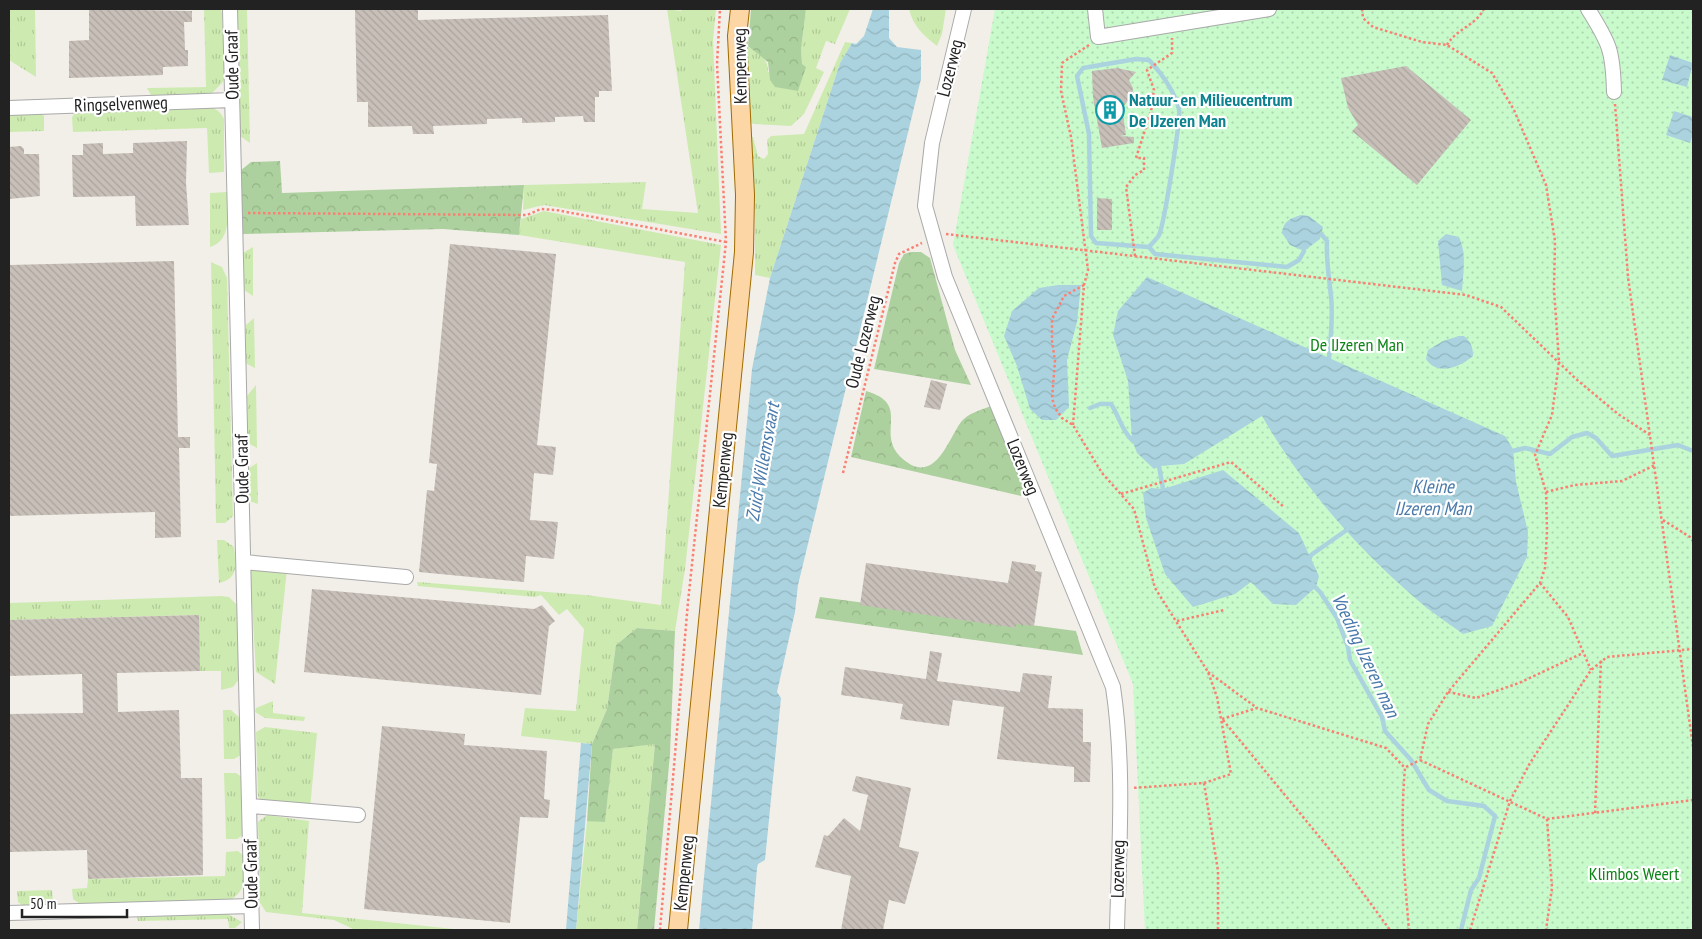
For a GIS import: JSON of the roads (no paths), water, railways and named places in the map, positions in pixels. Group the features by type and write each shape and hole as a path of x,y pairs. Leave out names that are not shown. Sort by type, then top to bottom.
{"main road":[{"name":"Kempenweg","path":"678,930 744,252 746,195 737,36 740,9"}],"street":[{"name":"Oude Graaf","path":"230,9 252,930"},
{"name":"Lozerweg","path":"964,9 932,143 926,206 933,239 945,277 1113,687 1120,732 1117,930"},
{"path":"1095,9 1098,37 1172,27 1269,9"},
{"path":"1588,9 1609,46 1613,59 1614,92"},
{"name":"Ringselvenweg","path":"9,108 232,100"},
{"path":"244,562 406,577"},
{"path":"250,806 358,815"},
{"path":"9,913 251,906"}],"water":[{"name":"Zuid-Willemsvaart","path":"873,9 889,9 889,38 897,47 921,50 921,79 798,585 795,612 777,692 781,698 765,860 758,864 757,868 752,930 699,930 752,369 770,278 840,63 852,43 856,44 864,36"},
{"path":"1670,55 1693,63 1687,87 1662,80"},
{"path":"1674,111 1693,117 1693,134 1690,143 1666,135"},
{"path":"1301,215 1309,216 1323,227 1320,239 1304,251 1290,245 1282,233 1288,221"},
{"path":"1446,234 1459,237 1463,250 1462,291 1442,285 1438,241"},
{"name":"Kleine IJzeren Man","path":"1147,277 1505,436 1513,449 1516,482 1528,532 1527,557 1492,626 1463,634 1426,607 1392,577 1330,513 1294,466 1262,416 1184,464 1159,466 1154,469 1137,453 1132,440 1128,381 1113,335 1118,311"},
{"path":"1058,285 1081,285 1077,322 1067,360 1069,407 1056,420 1042,420 1030,409 1017,366 1004,336 1012,311 1039,288"},
{"path":"1464,336 1470,343 1473,356 1455,367 1442,369 1431,364 1426,359 1428,350 1443,341"},
{"path":"1223,470 1299,533 1319,576 1316,587 1296,605 1273,604 1251,582 1235,594 1193,607 1165,574 1146,518 1143,493 1151,488 1163,489"},
{"path":"581,743 592,744 576,930 566,930"}],"waterway":[{"path":"1149,247 1159,235 1165,212 1179,117 1177,102 1167,83 1149,60 1136,59 1083,68 1077,76 1089,134 1091,236 1096,243 1149,247 1155,254 1287,267 1299,260 1304,251"},
{"path":"1322,235 1327,241 1327,262 1332,304 1329,358"},
{"path":"1090,408 1100,404 1111,404 1132,440"},
{"name":"Voeding IJzeren man","path":"1509,452 1525,448 1550,454 1572,437 1587,433 1596,438 1612,456 1678,445 1693,451"},
{"path":"1159,466 1163,489"},
{"name":"Voeding IJzeren man","path":"1309,560 1311,555 1351,527"},
{"name":"Voeding IJzeren man","path":"1312,584 1320,592 1337,618 1348,647 1350,660 1382,717 1385,731 1411,760 1429,790 1447,801 1484,806 1495,816 1479,878 1471,890 1461,930"}],"place":[{"name":"Natuur- en Milieucentrum De IJzeren Man","path":"1110,110"}],"park label":[{"name":"De IJzeren Man","path":"1357,345"},
{"name":"Klimbos Weert","path":"1634,874"}]}
